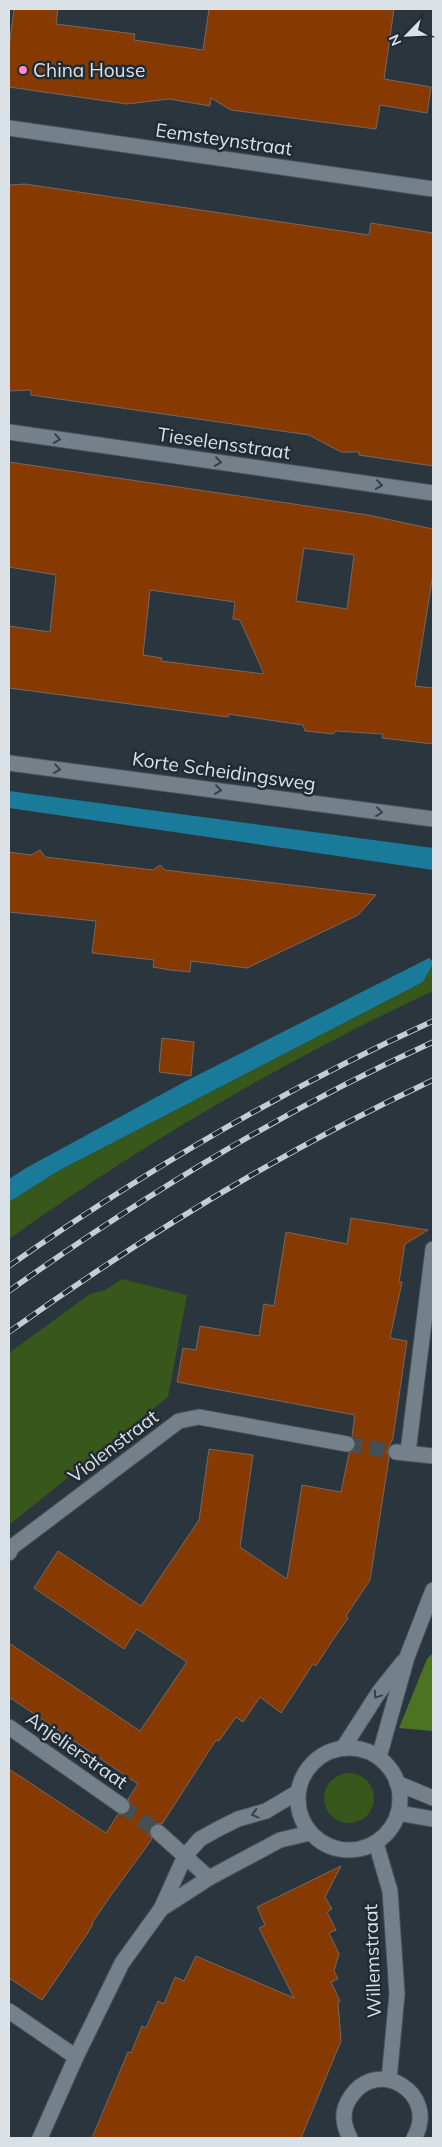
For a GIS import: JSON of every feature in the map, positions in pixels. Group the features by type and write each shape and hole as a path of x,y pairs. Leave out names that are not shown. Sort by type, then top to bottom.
{"street":[{"name":"Eemsteynstraat","path":"9,128 433,189"},
{"name":"Tieselensstraat","path":"9,432 433,493"},
{"name":"Korte Scheidingsweg","path":"9,763 433,819"},
{"path":"433,1249 402,1452 433,1456"},
{"name":"Violenstraat","path":"9,1552 12,1547 179,1421 199,1417 347,1444"},
{"path":"379,1757 407,1656 433,1590"},
{"path":"343,1748 378,1692 407,1656"},
{"name":"Anjelierstraat","path":"9,1727 122,1806"},
{"path":"343,1748 368,1751 379,1757 393,1773 399,1793 398,1813 385,1835 376,1843 359,1849 341,1850 324,1844 310,1833 302,1820 298,1806 298,1792 306,1770 328,1752 343,1748"},
{"path":"397,1783 433,1798"},
{"path":"40,2138 76,2057 122,1963 161,1910 184,1856 200,1839 218,1828 238,1819 266,1811 298,1792"},
{"path":"398,1813 433,1819"},
{"path":"158,1832 209,1878"},
{"path":"161,1910 209,1878 280,1840 310,1833"},
{"name":"Willemstraat","path":"376,1843 390,1891 397,1994 389,2080"},
{"path":"9,2011 76,2057"},
{"path":"350,2138 345,2128 344,2115 347,2102 354,2091 370,2081 389,2080 402,2084 412,2093 418,2104 422,2135"}],"green space":[{"path":"433,964 433,991 323,1046 215,1105 111,1170 9,1239 9,1202 58,1171 423,982"},
{"path":"122,1279 187,1295 168,1397 9,1525 9,1353 90,1294 105,1290"},
{"path":"433,1653 433,1731 399,1728 427,1659"},
{"path":"344,1773 354,1773 367,1780 374,1793 374,1803 367,1816 354,1823 344,1823 335,1819 328,1812 324,1803 324,1793 328,1784 335,1777"}],"water":[{"path":"9,791 433,848 433,870 9,808"},
{"path":"429,958 433,961 433,964 423,982 58,1171 9,1202 9,1179 26,1168 186,1081"}],"building":[{"path":"14,9 58,9 56,24 135,34 134,40 203,50 209,9 394,9 384,79 431,87 427,113 380,105 376,129 231,110 211,98 210,106 169,99 127,104 9,87 9,48"},
{"path":"25,184 369,235 371,223 433,233 433,466 359,455 359,452 341,452 309,435 31,395 31,390 9,391 9,185"},
{"path":"9,462 368,515 433,529 433,574 415,686 433,688 433,744 382,738 383,734 336,731 333,734 305,731 303,725 228,714 228,717 9,688 9,626 50,632 56,575 9,567","holes":["304,548 354,555 347,609 296,601","150,590 235,602 233,619 240,620 264,674 161,661 162,658 143,655"]},
{"path":"40,850 45,857 153,870 160,865 165,870 376,895 358,915 247,968 191,961 190,972 170,970 153,967 154,960 92,953 96,921 9,912 9,852 31,855"},
{"path":"162,1038 194,1042 191,1076 159,1072"},
{"path":"351,1218 428,1230 405,1244 399,1282 402,1282 390,1338 407,1341 393,1438 387,1451 389,1458 370,1580 346,1616 348,1618 316,1666 313,1664 281,1713 260,1697 243,1722 236,1717 219,1741 216,1740 162,1824 156,1823 151,1826 149,1834 152,1839 109,1898 42,2000 9,1978 9,1769 106,1833 118,1814 126,1815 130,1811 131,1806 128,1799 138,1784 9,1697 9,1643 140,1731 187,1662 137,1629 124,1649 34,1588 58,1551 141,1606 199,1520 209,1449 253,1455 240,1547 287,1579 302,1485 341,1492 349,1453 354,1450 356,1445 352,1436 355,1415 177,1382 183,1348 196,1350 200,1326 259,1336 264,1304 274,1306 286,1232 347,1244"},
{"path":"341,1866 325,1897 332,1909 327,1912 336,1930 329,1933 339,1954 334,1971 338,1979 331,1982 340,2001 338,2002 341,2041 301,2138 92,2138 128,2052 131,2053 142,2026 146,2028 158,2001 164,2004 175,1977 184,1981 196,1956 294,1998 259,1928 265,1925 257,1907"}],"tunnel":[{"path":"347,1444 396,1452"},
{"path":"122,1806 158,1832"}],"railway":[{"path":"9,1266 111,1198 215,1134 377,1047 433,1021"},
{"path":"9,1291 162,1188 215,1156 322,1096 433,1042"},
{"path":"9,1332 111,1262 215,1196 323,1135 433,1080"}],"place":[{"name":"China House","path":"23,70"}]}
